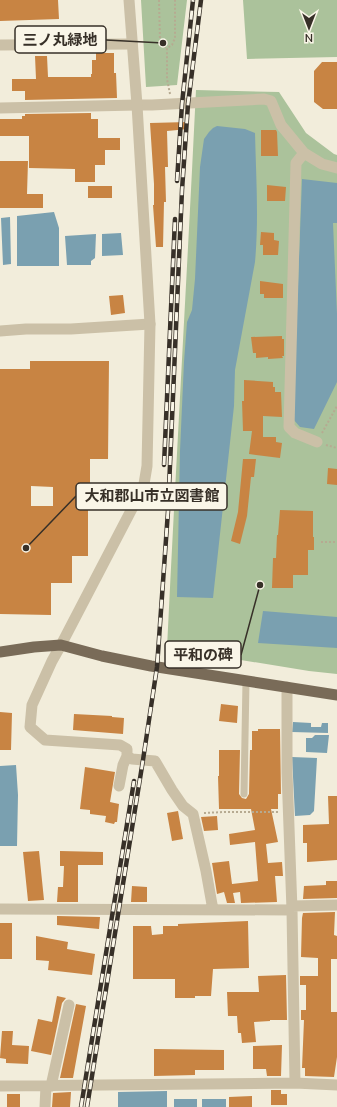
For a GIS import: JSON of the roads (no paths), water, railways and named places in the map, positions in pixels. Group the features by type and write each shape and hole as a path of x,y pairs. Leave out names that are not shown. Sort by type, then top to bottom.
{"main road":[{"path":"0,652 62,645 102,656 140,664 337,695"}],"street":[{"path":"119,786 123,765 127,756 127,749 120,745 45,740 30,727 32,705 52,661 62,645 136,501 144,484 147,466 150,324 129,0"},
{"path":"0,45 132,44"},
{"path":"0,108 152,105 264,99 271,101 282,125 304,153 322,164 337,168"},
{"path":"304,153 296,163 289,428 295,433 316,442"},
{"path":"0,331 26,329 71,329 150,324"},
{"path":"287,687 287,772 292,908 295,1083"},
{"path":"127,756 154,762 183,806 193,814 206,870 213,910"},
{"path":"0,910 213,910 337,905"},
{"path":"46,1107 48,1086 69,1005"},
{"path":"0,1086 295,1083 337,1085"}],"lane":[{"path":"244,794 246,681"}],"water":[{"path":"217,126 245,129 255,133 257,214 255,262 235,370 234,406 213,598 177,597 180,451 184,362 187,322 192,310 195,279 200,167 204,139 213,128"},
{"path":"302,179 337,183 337,223 333,223 337,314 337,382 314,429 300,427 293,419"},
{"path":"54,212 59,228 59,266 17,266 17,216"},
{"path":"10,217 11,264 3,265 1,218"},
{"path":"121,233 123,255 102,256 102,234"},
{"path":"96,234 95,258 91,261 91,265 67,265 65,236"},
{"path":"263,611 337,617 337,648 258,643"},
{"path":"293,722 311,723 311,727 321,727 322,723 328,723 328,733 292,732"},
{"path":"315,735 329,735 327,753 306,752 306,738 312,738"},
{"path":"292,757 317,758 314,811 310,815 295,816"},
{"path":"16,765 18,795 17,846 0,846 0,766"},
{"path":"167,1091 167,1107 118,1107 118,1092"},
{"path":"174,1099 197,1099 197,1107 174,1107"},
{"path":"202,1099 226,1099 226,1107 202,1107"}],"railway":[{"path":"177,181 182,104 193,0"},
{"path":"87,1107 157,667 168,511 182,190 188,104 201,0"},
{"path":"164,465 175,219"},
{"path":"81,1107 134,781"}],"place":[{"name":"三ノ丸緑地","path":"163,43"},
{"name":"大和郡山市立図書館","path":"26,548"},
{"name":"平和の碑","path":"260,585"}]}
